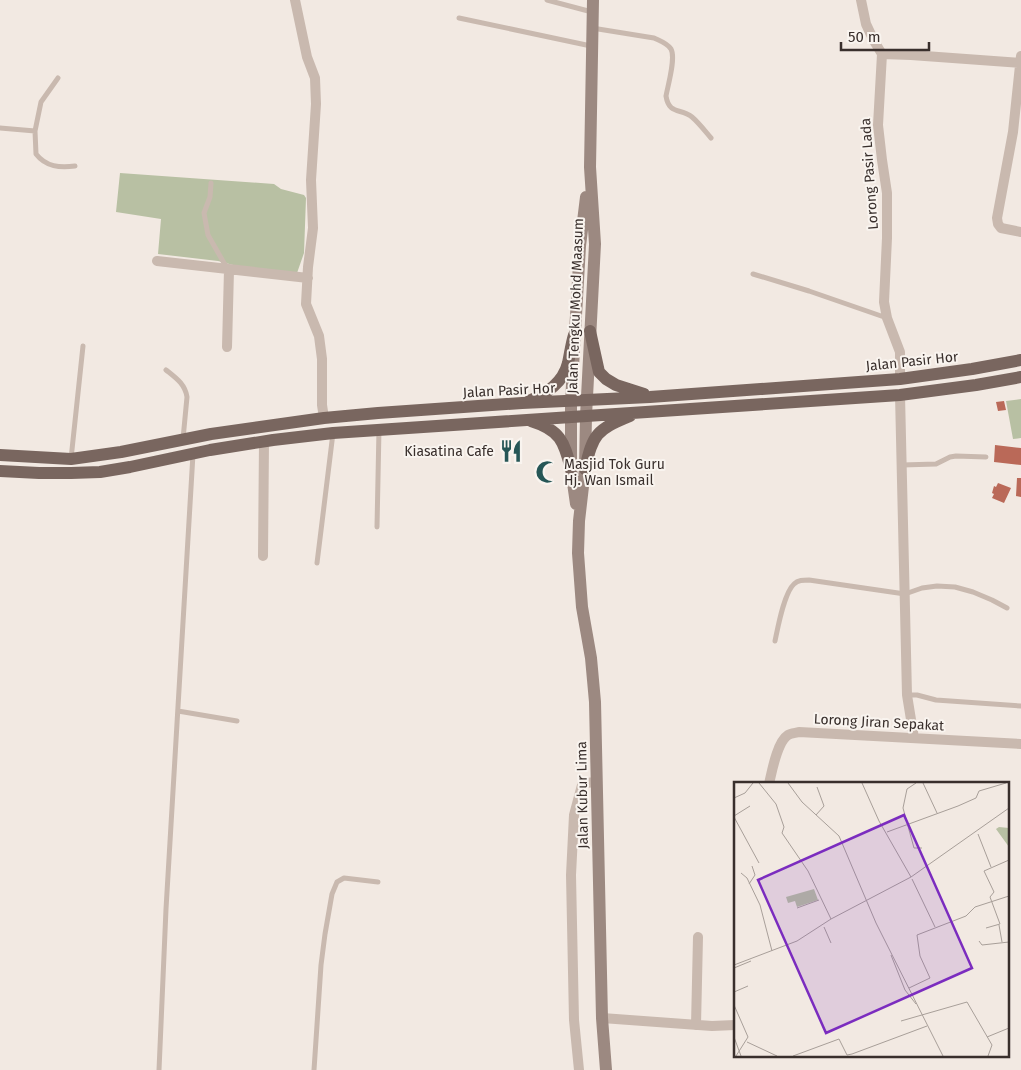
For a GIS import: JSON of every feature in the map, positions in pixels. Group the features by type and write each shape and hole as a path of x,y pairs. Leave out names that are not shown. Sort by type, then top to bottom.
{"main road":[{"name":"Jalan Tengku Mohd Maasum","path":"586,416 595,244 590,167 592,6"},
{"name":"Jalan Tengku Mohd Maasum","path":"571,417 580,246 590,167"},
{"path":"590,332 599,372 616,385 650,397"},
{"path":"522,403 540,396 558,384 568,365 570,345 574,336"},
{"name":"Jalan Pasir Hor","path":"0,455 71,459 273,424 324,418 522,403 650,397 900,379 1021,360"},
{"path":"0,471 39,473 100,472 264,442 333,433 900,395 1021,377"},
{"path":"585,469 589,450 593,440 600,431 609,425 639,413"},
{"name":"Jalan Kubur Lima","path":"586,416 585,469 579,521 578,553 582,607 595,702 602,1018 606,1070"},
{"name":"Jalan Kubur Lima","path":"571,417 571,469 579,521"},
{"path":"527,420 541,424 558,435 571,469"}],"street":[{"path":"295,0 307,57 315,78 316,104 311,180 313,228 306,304 319,336 322,359 322,405 324,418"},
{"path":"861,0 866,24 882,54 1021,61 1013,132 997,218 1001,228 1021,232"},
{"name":"Lorong Pasir Lada","path":"882,54 878,124 887,192 884,302 887,318 900,352 900,379"},
{"path":"157,261 308,278"},
{"path":"227,347 229,270"},
{"path":"900,395 907,695 914,738"},
{"path":"263,556 264,442"},
{"name":"Lorong Jiran Sepakat","path":"770,782 780,745 787,735 800,732 1021,744"},
{"path":"579,1070 573,1002 571,875 574,815 582,785 597,782"},
{"path":"696,1025 698,937"},
{"path":"602,1018 734,1026"}],"lane":[{"path":"547,0 592,6"},
{"path":"460,18 592,46"},
{"path":"592,28 654,38 670,48 673,55 666,96 667,102 671,108 691,116 711,138"},
{"path":"58,78 41,102 35,131 36,154 40,160 49,164 66,167 75,166"},
{"path":"0,128 35,131"},
{"path":"210,183 210,197 204,213 208,235 229,270"},
{"path":"753,274 887,318"},
{"path":"71,459 83,346"},
{"path":"166,370 179,380 186,390 183,439"},
{"path":"377,527 379,429"},
{"path":"317,563 333,433"},
{"path":"159,1070 166,909 194,454"},
{"path":"902,464 936,464 950,457 986,457"},
{"path":"775,641 787,593 799,580 905,594 922,588 937,586 955,587 973,592 1007,608"},
{"path":"907,695 917,695 936,700 1021,706"},
{"path":"178,711 237,722"},
{"path":"314,1070 321,965 332,894 338,882 344,878 378,882"}],"green space":[{"path":"120,173 274,184 281,189 304,195 306,198 304,253 297,273 248,269 218,261 158,254 161,219 116,212"},
{"path":"1021,399 1021,438 1013,439 1006,401"}],"building":[{"path":"1004,401 1006,410 998,411 996,402"},
{"path":"995,445 1021,448 1021,465 994,462"},
{"path":"1017,478 1021,478 1021,497 1016,496"},
{"path":"998,483 1011,488 1004,503 992,498 994,486 996,487"}],"place":[{"name":"Kiasatina Cafe","path":"511,451"},
{"name":"Masjid Tok Guru Hj. Wan Ismail","path":"547,472"}]}
